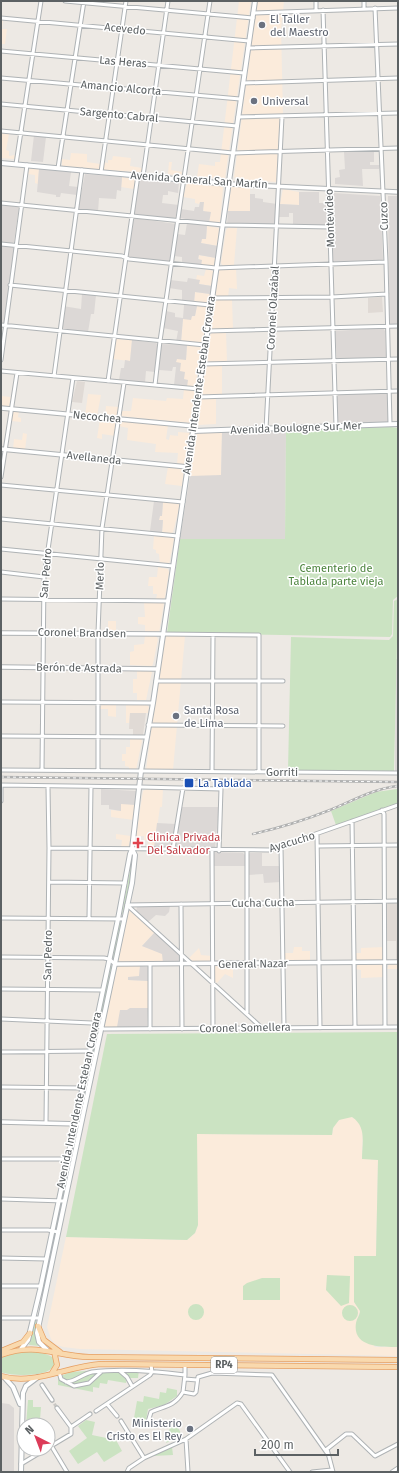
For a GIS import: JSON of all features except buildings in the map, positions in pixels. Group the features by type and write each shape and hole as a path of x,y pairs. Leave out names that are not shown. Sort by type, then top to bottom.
{"main road":[{"name":"Avenida Intendente Esteban Crovara","path":"21,1349 27,1343 30,1333 132,849 146,737 153,703 178,536 210,305 255,1"},
{"name":"Avenida General San Martín","path":"1,163 229,184"},
{"name":"Avenida Boulogne Sur Mer","path":"193,431 398,424"},
{"name":"Avenida Intendente Esteban Crovara","path":"52,1351 42,1346 37,1339 38,1326 127,905 135,855 132,849"},
{"path":"38,1326 41,1337 52,1351 56,1359 57,1365 52,1373"},
{"path":"1,1351 24,1342 30,1333"},
{"name":"RP4","path":"1,1355 21,1349 52,1351 101,1358 398,1360"},
{"name":"RP4","path":"3,1377 39,1377 59,1371 91,1365 398,1367"},
{"path":"3,1377 14,1387 19,1396 22,1414"},
{"path":"21,1472 24,1388 39,1377"}],"street":[{"path":"16,164 41,1"},
{"path":"65,1 252,18"},
{"path":"101,172 108,114 126,1"},
{"path":"108,381 131,216 147,144 168,1"},
{"path":"155,386 183,180 210,1"},
{"path":"316,1 316,10"},
{"path":"364,1 364,9"},
{"path":"58,168 84,2"},
{"name":"Cuzco","path":"375,8 382,148 390,424"},
{"path":"253,13 398,8"},
{"name":"Montevideo","path":"323,10 336,426"},
{"name":"Acevedo","path":"1,18 122,28 249,41"},
{"path":"248,48 398,44"},
{"name":"Las Heras","path":"1,51 244,73"},
{"name":"Amancio Alcorta","path":"1,78 240,99"},
{"path":"243,83 398,78"},
{"name":"Sargento Cabral","path":"1,104 237,126"},
{"path":"238,118 398,113"},
{"name":"Coronel Olazábal","path":"266,429 272,298 280,186 282,117"},
{"path":"1,131 233,153 398,148"},
{"path":"1,360 3,325 27,165"},
{"path":"54,376 82,170"},
{"name":"Avenida General San Martín","path":"229,184 398,192"},
{"path":"1,203 223,225 330,227"},
{"path":"1,244 216,268 386,262"},
{"path":"10,285 210,305"},
{"path":"212,298 332,297 387,294"},
{"path":"3,325 205,345"},
{"path":"207,331 398,326"},
{"path":"203,364 398,359"},
{"path":"1,371 199,389"},
{"path":"1,477 3,449 17,373"},
{"name":"San Pedro","path":"42,770 44,577 73,378"},
{"name":"Merlo","path":"98,770 98,633 102,528 124,383"},
{"path":"198,397 398,390"},
{"name":"Necochea","path":"1,408 194,426"},
{"name":"Avellaneda","path":"3,449 188,467"},
{"path":"1,485 183,502"},
{"path":"1,519 178,536"},
{"path":"1,549 46,555 173,566"},
{"path":"1,572 44,577"},
{"path":"1,598 168,601"},
{"name":"Coronel Brandsen","path":"1,633 43,632 163,634"},
{"path":"163,634 258,636 259,772"},
{"path":"212,772 213,635"},
{"name":"Berón de Astrada","path":"1,667 157,669"},
{"path":"156,681 283,681"},
{"path":"1,702 42,701 153,703"},
{"path":"148,725 283,726"},
{"path":"1,736 146,737"},
{"name":"Gorriti","path":"1,770 398,773"},
{"path":"1,801 1,785 48,787 219,788 222,791 219,851"},
{"name":"San Pedro","path":"46,1123 49,882 48,787"},
{"path":"89,918 91,787"},
{"path":"173,849 183,788"},
{"name":"Ayacucho","path":"49,848 219,851 270,850 317,835 398,804"},
{"path":"382,810 384,814 386,1027"},
{"path":"352,821 355,1027"},
{"path":"317,835 320,1028"},
{"path":"318,846 398,845"},
{"path":"281,847 284,1028"},
{"path":"212,850 213,1029"},
{"path":"247,851 247,1013"},
{"path":"49,882 125,883"},
{"name":"Cucha Cucha","path":"127,905 398,902"},
{"path":"181,904 182,1029"},
{"path":"127,905 181,952 262,1028"},
{"path":"1,918 124,919"},
{"path":"1,957 109,959 115,964"},
{"name":"General Nazar","path":"115,964 150,965 398,962"},
{"path":"150,965 150,1029"},
{"path":"1,988 103,990"},
{"path":"1,1019 95,1024 101,1028"},
{"name":"Coronel Somellera","path":"101,1028 213,1029 398,1027"},
{"path":"1,1052 90,1051"},
{"path":"1,1087 82,1088"},
{"path":"1,1122 80,1124"},
{"path":"1,1159 67,1159"},
{"path":"1,1199 64,1201"},
{"path":"1,1230 52,1230 58,1232"},
{"path":"1,1258 46,1258"},
{"path":"1,1286 40,1286"},
{"path":"1,1318 40,1318"},
{"path":"151,1365 152,1372"},
{"path":"148,1422 151,1412 164,1409 178,1400 183,1392 185,1365"},
{"path":"274,1366 272,1375 327,1453 332,1471 312,1472"},
{"path":"59,1371 61,1379 74,1386 84,1385 94,1380 101,1372"},
{"path":"66,1382 90,1373 120,1371 152,1372 197,1380"},
{"path":"120,1371 127,1377 132,1386"},
{"path":"96,1411 152,1372"},
{"path":"183,1392 195,1393 197,1380 200,1375 212,1373 272,1375"},
{"path":"42,1385 52,1400"},
{"path":"127,1472 129,1468 144,1458 186,1439 235,1403 240,1404 290,1472"},
{"path":"107,1404 117,1416"},
{"path":"56,1444 70,1435 72,1431 71,1427 57,1408"},
{"path":"71,1427 90,1414"},
{"path":"121,1421 144,1458"},
{"path":"327,1453 328,1447 349,1434 354,1436 374,1456 398,1444"},
{"path":"186,1439 188,1472"},
{"path":"56,1454 67,1472"},
{"path":"21,1464 34,1457"},
{"path":"392,1472 398,1468"}],"shaded area":[{"path":"239,1 251,1 225,178 197,177 199,164 215,166 215,162 220,162"},
{"path":"257,1 284,1 281,28 283,115 280,115 276,182 237,179 234,177"},
{"path":"1,19 3,20 2,29 7,29 5,44 1,44"},
{"path":"1,133 9,134 6,150 9,151 9,156 15,155 14,159 1,158"},
{"path":"34,135 46,137 43,162 31,161"},
{"path":"374,151 374,162 370,162 370,165 380,165 379,169 362,169 363,186 335,184 335,178 340,177 339,170 345,169 344,152"},
{"path":"71,153 87,154 87,162 100,164 100,168 98,170 62,166 62,159 70,160"},
{"path":"113,156 131,158 130,166 142,168 142,172 103,170 103,162 108,163 108,160 112,160"},
{"path":"169,162 172,162 171,170 182,172 181,176 168,174"},
{"path":"30,168 39,169 38,184 35,183 35,175 28,174"},
{"path":"39,169 71,172 69,186 78,187 77,195 61,193 60,197 56,197 56,195 37,192"},
{"path":"85,174 122,177 121,191 117,190 116,199 99,198 98,212 78,209"},
{"path":"122,177 135,179 134,189 121,187"},
{"path":"139,179 179,183 178,193 168,191 168,195 163,195 162,203 179,205 175,219 133,214"},
{"path":"187,183 222,186 220,223 209,223 200,202 199,204 195,203 195,199 183,197"},
{"path":"234,186 250,187 250,211 228,211 231,188"},
{"path":"283,189 299,192 299,205 280,204"},
{"path":"299,192 319,192 319,203 326,203 328,226 293,226 293,213 289,213 289,217 279,217 280,204 299,205"},
{"path":"250,194 255,194 255,198 263,199 263,202 277,204 275,225 227,224 228,211 250,211"},
{"path":"332,194 380,196 382,261 333,262"},
{"path":"388,196 398,196 398,324 389,324"},
{"path":"200,202 204,202 203,211 211,212 209,223 180,218 181,209 194,211 195,207 199,207"},
{"path":"1,204 19,207 14,242 12,244 1,243"},
{"path":"134,218 176,224 170,262 128,258 126,256"},
{"path":"187,223 207,226 206,239 202,239 201,243 218,246 216,258 199,255 198,259 202,260 201,266 182,264 182,257 174,256 177,234 185,235"},
{"path":"207,226 219,228 218,246 201,243 202,239 206,239"},
{"path":"228,228 237,228 234,265 223,266 221,263 226,230"},
{"path":"1,246 13,247 15,249 4,323 1,324"},
{"path":"198,255 216,258 215,265 212,267 201,266"},
{"path":"236,268 237,289 229,288 228,298 215,297 219,269"},
{"path":"206,269 213,271 212,286 199,284 196,280 197,275 204,276"},
{"path":"188,278 200,280 199,284 212,286 210,294 195,292 194,303 182,301 182,290 169,288 170,280 187,282"},
{"path":"195,292 210,294 209,302 194,303"},
{"path":"82,294 96,295 94,314 91,314 88,332 61,329 63,306 81,309"},
{"path":"382,297 383,312 368,313 368,298"},
{"path":"216,300 232,300 233,329 210,329 213,302"},
{"path":"184,305 197,306 195,316 192,316 191,320 183,319 181,342 176,342 178,331 163,328 166,311 175,313 175,317 183,318"},
{"path":"197,306 206,307 208,310 203,342 181,342 183,318 195,316"},
{"path":"383,328 385,331 386,357 337,359 335,331"},
{"path":"213,332 226,332 227,362 206,362 210,335"},
{"path":"115,339 132,340 130,361 112,359"},
{"path":"132,340 156,343 158,345 155,372 146,371 145,383 119,380 121,368 124,368 125,360 130,361"},
{"path":"161,344 187,345 186,360 177,359 176,362 181,363 180,371 185,372 184,379 188,380 187,387 174,385 176,367 173,367 172,371 159,370"},
{"path":"187,345 201,347 202,349 195,387 187,387 176,362 177,358 186,359"},
{"path":"222,364 222,395 201,395 205,368 207,365"},
{"path":"77,381 85,382 82,403 72,402"},
{"path":"184,389 194,390 196,392 190,423 120,416 121,411 131,411 133,398 166,401 167,398 183,399"},
{"path":"387,393 388,422 338,424 337,397 339,394"},
{"path":"88,394 101,395 97,416 85,415"},
{"path":"1,396 11,397 9,407 1,406"},
{"path":"203,398 216,398 216,424 198,425 196,423 199,401"},
{"path":"106,406 119,407 117,416 105,416"},
{"path":"13,411 19,411 18,417 21,418 21,422 11,421"},
{"path":"100,419 115,421 115,436 102,434 102,439 97,438"},
{"path":"120,421 168,425 166,439 169,440 170,435 178,436 178,432 190,433 185,463 183,465 177,464 178,453 155,452 156,444 127,440 128,428 119,426"},
{"path":"286,430 285,539 180,539 190,476 221,475 222,432"},
{"path":"222,432 221,476 190,476 195,435 198,433"},
{"path":"23,433 27,434 25,450 13,449 14,439 22,440"},
{"path":"168,467 184,469 182,486 165,484"},
{"path":"154,501 163,502 162,516 160,516 159,520 163,520 162,533 150,531"},
{"path":"163,502 178,503 180,505 173,532 171,534 162,533 163,520 159,520 160,516 162,516"},
{"path":"154,536 172,537 174,539 169,565 160,565 159,554 153,549"},
{"path":"158,567 168,569 169,572 165,597 163,600 156,600 157,594 153,594 153,586 148,586 149,577 157,577"},
{"path":"144,602 164,603 159,633 145,633 145,625 138,624 138,617 145,617"},
{"path":"108,621 116,621 116,633 108,633"},
{"path":"166,635 185,636 173,770 146,770 163,638"},
{"path":"145,636 156,636 158,639 152,666 130,665 130,652 134,651 134,645 144,644"},
{"path":"396,659 398,659 398,771 395,771"},
{"path":"137,671 152,672 146,700 137,700 137,693 133,693 133,679 137,679"},
{"path":"102,704 116,704 116,717 108,716 108,709 100,709"},
{"path":"126,704 147,705 149,707 148,713 130,713 129,723 126,723"},
{"path":"130,713 146,713 143,735 133,735 133,729 129,729"},
{"path":"141,738 142,741 136,770 129,770 129,767 125,766 125,761 122,761 122,754 126,754 126,747 130,747 130,739"},
{"path":"101,789 136,791 136,805 121,804 121,811 109,809 109,805 101,805"},
{"path":"146,789 163,789 162,807 160,807 154,848 148,847 148,841 144,840 144,836 136,836 143,791"},
{"path":"121,803 136,805 134,820 111,817 111,810 121,811"},
{"path":"181,807 219,807 215,848 177,848 175,846"},
{"path":"157,823 176,824 171,848 154,848"},
{"path":"116,834 131,836 128,848 121,848 122,840 116,839"},
{"path":"213,852 243,853 245,855 245,866 213,866"},
{"path":"262,853 262,866 281,866 281,882 264,883 263,874 248,875 248,854"},
{"path":"388,903 398,903 398,961 396,961 396,941 387,941 386,905"},
{"path":"170,906 169,912 165,916 156,915 148,922 136,911 137,907"},
{"path":"129,910 155,932 142,946 163,954 163,963 117,963 127,912"},
{"path":"155,932 180,954 179,963 163,963 162,954 142,946"},
{"path":"294,947 302,947 302,951 310,951 310,961 285,961 284,953 293,953"},
{"path":"384,947 383,960 356,960 355,953 361,953 361,948"},
{"path":"199,948 201,955 212,956 211,963 194,962 189,958"},
{"path":"358,964 381,964 384,966 384,977 361,978 361,970 355,969"},
{"path":"389,964 398,964 398,976 397,969 387,969"},
{"path":"233,965 233,978 225,974 217,983 214,980 215,966"},
{"path":"118,966 140,966 139,977 129,977 128,980 149,981 148,1008 130,1008 117,1027 105,1028 103,1025 116,968"},
{"path":"140,966 149,967 149,981 128,980 128,977 139,976"},
{"path":"130,1008 148,1008 147,1027 117,1027 120,1010 127,1010"},
{"path":"344,1117 352,1117 359,1122 363,1128 362,1158 378,1160 376,1256 354,1256 355,1303 360,1311 357,1320 375,1347 398,1347 398,1356 80,1349 63,1347 55,1344 51,1339 47,1327 66,1237 187,1240 195,1233 198,1225 196,1134 332,1135 334,1124"},
{"path":"1,1403 9,1404 14,1408 14,1472 1,1472"}],"green space":[{"name":"Cementerio de Tablada parte vieja","path":"398,428 398,596 393,600 392,634 390,637 167,633 180,539 285,539 286,430"},
{"path":"398,599 394,771 288,770 291,637 389,640 393,636 394,601"},
{"path":"397,789 398,804 336,825 331,811 376,792"},
{"path":"133,854 130,883 124,913 122,914"},
{"path":"120,922 122,925 113,961 114,942"},
{"path":"110,965 113,967 100,1023 98,1020"},
{"path":"96,1031 99,1032 79,1118 78,1117"},
{"path":"398,1032 398,1347 377,1346 363,1342 356,1331 356,1323 360,1311 354,1302 354,1256 376,1256 378,1160 362,1159 362,1130 357,1121 352,1117 339,1120 333,1128 332,1135 197,1134 198,1225 195,1233 187,1240 66,1237 107,1034"},
{"path":"77,1127 73,1154 62,1200 61,1197"},
{"path":"54,1240 45,1288 44,1289 52,1241"},
{"path":"327,1275 350,1276 349,1303 341,1306 326,1290"},
{"path":"262,1278 280,1278 280,1300 243,1300 243,1286 247,1283"},
{"path":"196,1304 202,1306 204,1312 202,1318 196,1320 190,1318 188,1312 190,1306"},
{"path":"350,1305 356,1307 358,1313 356,1319 350,1321 344,1319 342,1313 344,1307"},
{"path":"36,1320 36,1339 40,1346 29,1345 34,1321"},
{"path":"22,1351 51,1356 55,1363 52,1368 42,1373 20,1375 1,1372 1,1358"},
{"path":"139,1370 138,1378 127,1378 126,1383 108,1380 107,1384 100,1383 99,1388 93,1387 93,1392 58,1385 58,1377 71,1372"},
{"path":"167,1388 177,1390 177,1396 164,1405 148,1409 146,1421 134,1418 137,1401 143,1402 144,1396 159,1399 160,1392 166,1393"},
{"path":"28,1400 33,1400 33,1407 41,1407 40,1417 27,1417"},
{"path":"86,1420 95,1422 92,1435 116,1440 122,1451 104,1462 97,1452 78,1464 69,1451 87,1438 78,1426"},
{"path":"177,1426 182,1435 166,1443 170,1427"},
{"path":"172,1447 173,1455 152,1456"}],"tunnel":[{"path":"52,1400 57,1408"}],"railway":[{"path":"1,777 398,782"},
{"path":"253,834 302,820 371,793 397,786"}],"place":[{"name":"El Taller del Maestro","path":"262,25"},
{"name":"Universal","path":"254,101"},
{"name":"Santa Rosa de Lima","path":"176,716"},
{"name":"La Tablada","path":"189,783"},
{"name":"Clinica Privada Del Salvador","path":"138,843"},
{"name":"Ministerio Cristo es El Rey","path":"190,1429"}]}
